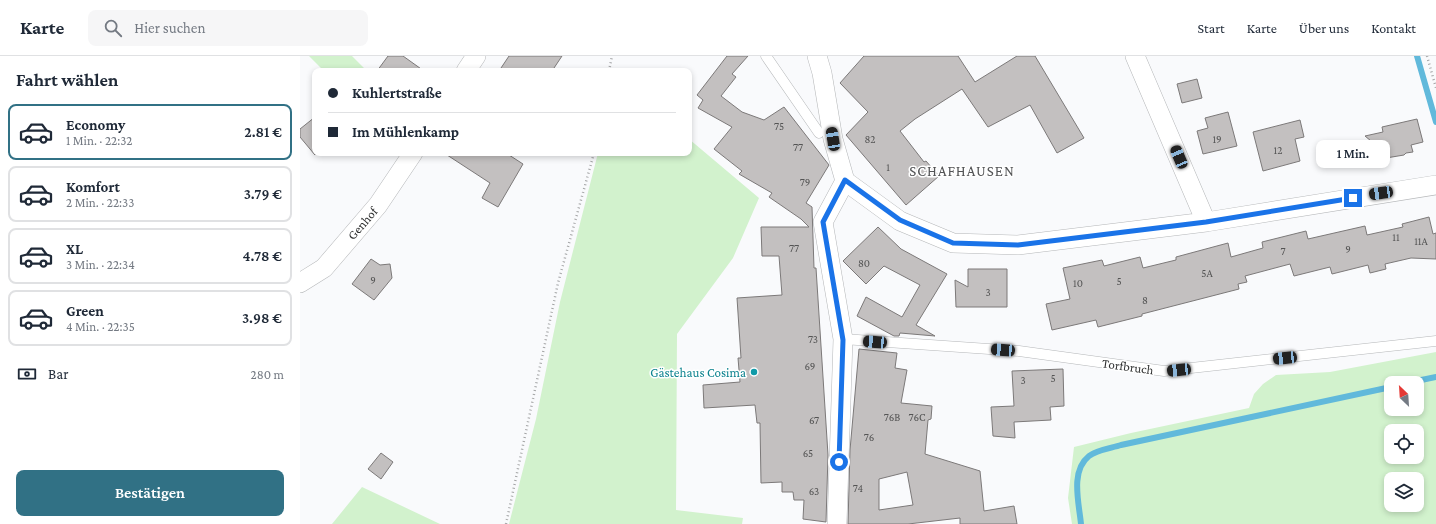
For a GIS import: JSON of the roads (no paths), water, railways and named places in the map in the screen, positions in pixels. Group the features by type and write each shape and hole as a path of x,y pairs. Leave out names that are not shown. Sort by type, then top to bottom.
{"street":[{"path":"468,68 476,56"},
{"path":"817,56 822,73 833,139 845,180 900,220 953,243 1018,245 1206,222 1436,185"},
{"path":"1135,56 1206,222"},
{"name":"Genhof","path":"300,283 324,268 378,205 410,156"},
{"path":"836,524 843,340 823,222 845,180"}],"lane":[{"path":"766,56 819,133"},
{"name":"Torfbruch","path":"843,340 1019,351 1164,371 1436,341"}],"waterway":[{"path":"1417,56 1436,122"},
{"path":"1424,379 1436,377"},
{"path":"1081,524 1077,488 1079,470 1083,462 1096,452 1121,445 1384,389"}],"place":[{"name":"Gästehaus Cosima","path":"754,372"}],"district":[{"name":"SCHAFHAUSEN","path":"962,171"}]}
